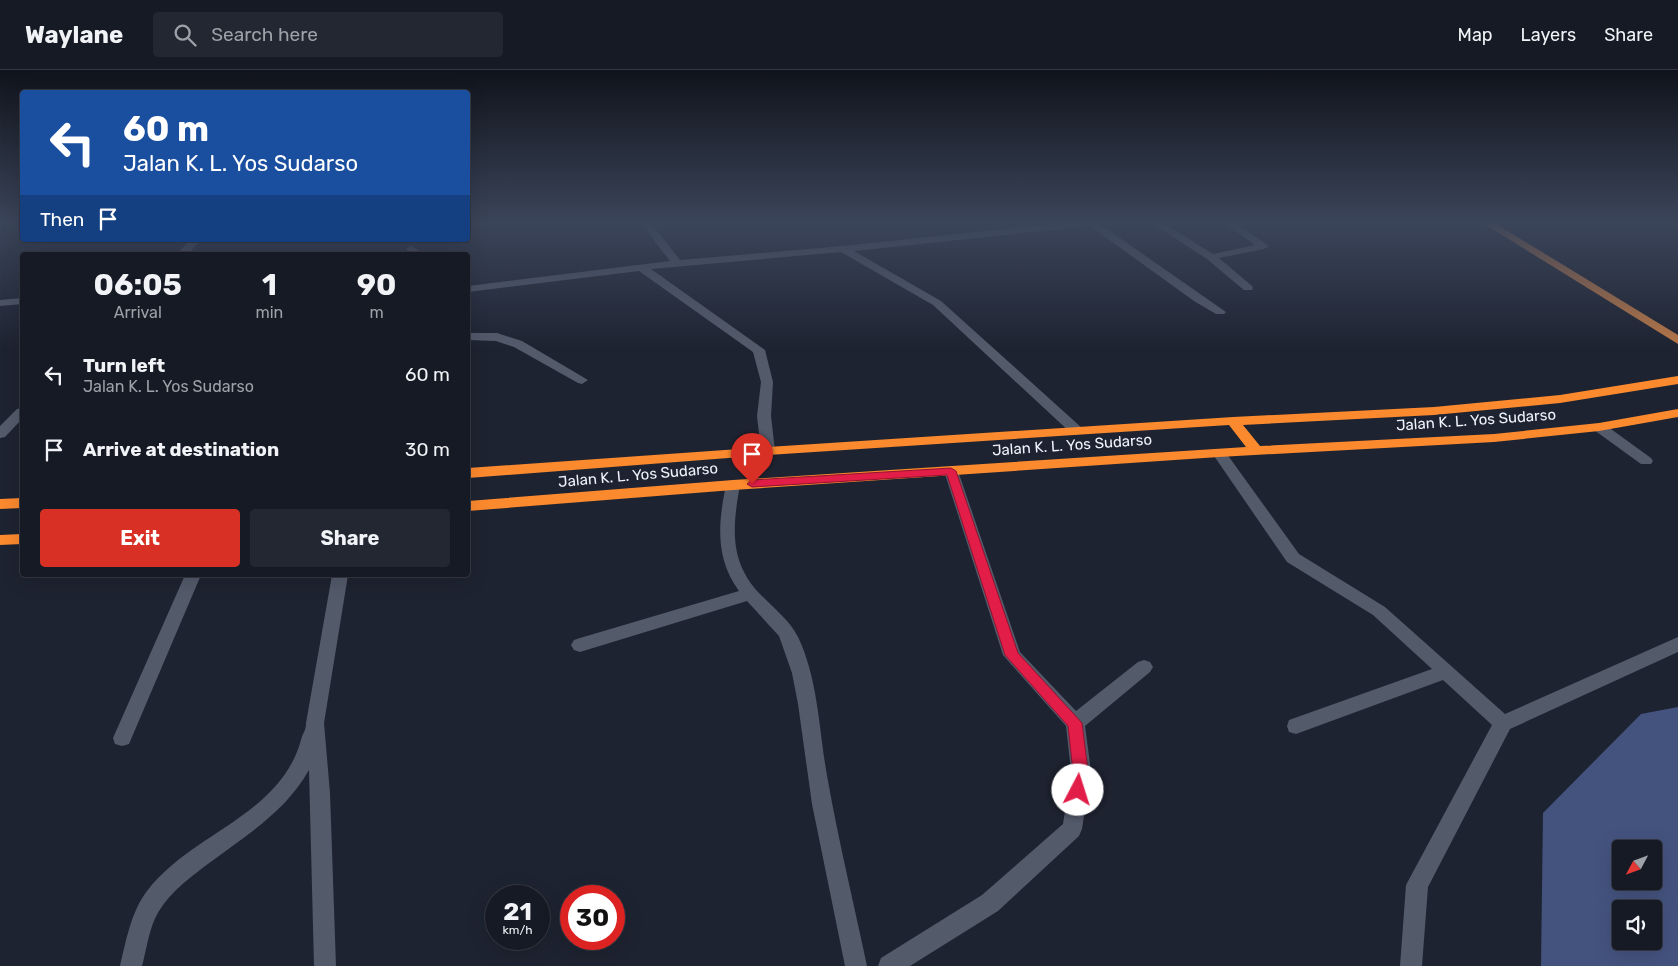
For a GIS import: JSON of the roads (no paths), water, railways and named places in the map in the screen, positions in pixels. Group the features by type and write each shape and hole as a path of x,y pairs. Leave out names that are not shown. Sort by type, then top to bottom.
{"highway":[{"name":"Jalan K. L. Yos Sudarso","path":"470,473 768,450 1453,409 1560,399 1678,380"},
{"name":"Jalan K. L. Yos Sudarso","path":"470,506 733,485 1219,452 1494,438 1598,427 1678,413"},
{"path":"1233,421 1256,451"},
{"path":"0,504 20,503"},
{"path":"0,540 20,538"}],"main road":[{"path":"1554,264 1678,340"}],"street":[{"path":"470,287 671,264"},
{"path":"868,264 937,303 1078,431"},
{"path":"1149,264 1198,299 1220,312"},
{"path":"1219,264 1248,288"},
{"path":"640,268 759,350 767,382 764,416 768,450"},
{"path":"0,303 20,301"},
{"path":"470,337 496,337 518,344 582,380"},
{"path":"0,434 20,414"},
{"path":"1598,427 1646,461"},
{"path":"1219,452 1293,558 1310,570 1366,601 1503,723"},
{"path":"889,966 990,903 1072,829 1081,771 1075,723 1012,655 951,471"},
{"path":"733,485 726,520 726,549 736,573 750,594 774,618 789,637 800,670 808,704 818,780 856,966"},
{"path":"122,738 192,577"},
{"path":"131,966 140,932 154,900 176,877 260,814 282,794 294,779 306,758 315,723 340,577"},
{"path":"580,645 750,594"},
{"path":"1411,966 1417,884 1503,723 1678,644"},
{"path":"1075,723 1144,667"},
{"path":"1296,726 1445,672"},
{"path":"315,723 320,792 325,966"}],"water":[{"path":"1678,707 1678,966 1541,966 1543,813 1641,714"}]}
